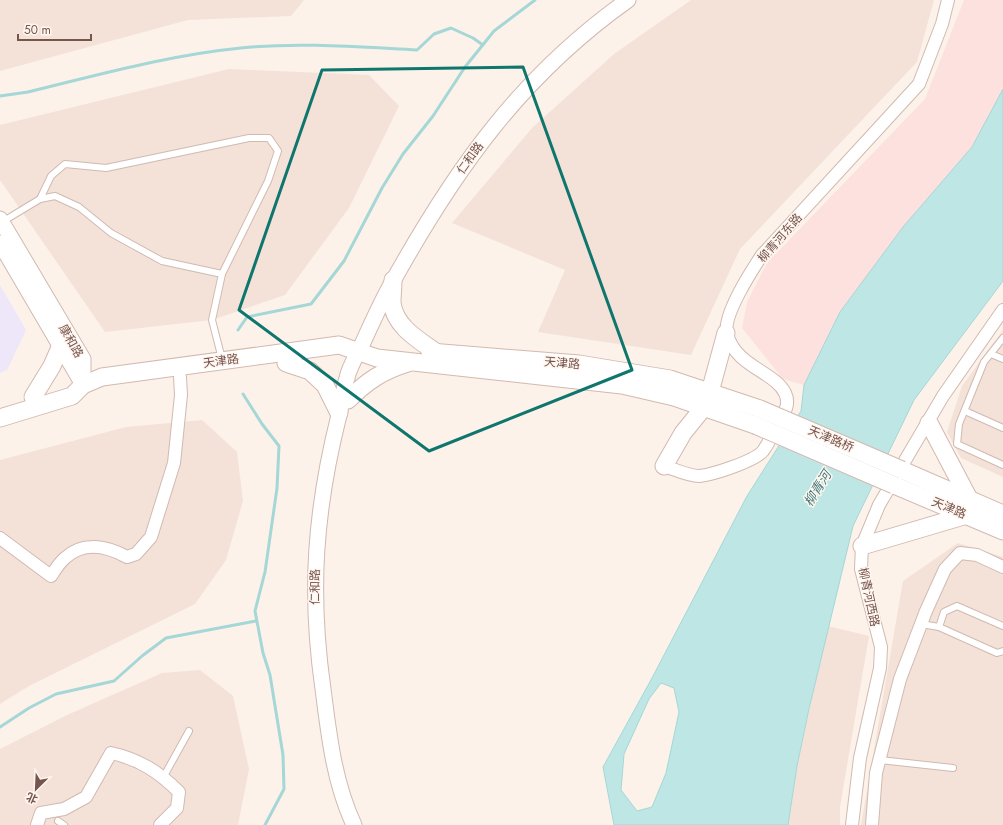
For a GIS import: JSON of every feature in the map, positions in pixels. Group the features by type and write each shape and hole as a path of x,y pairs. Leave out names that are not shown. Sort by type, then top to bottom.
{"main road":[{"path":"394,280 392,303 399,321 412,336 437,353"},
{"path":"664,466 683,433 707,400 726,333"},
{"path":"33,397 52,366 61,345"},
{"name":"天津路","path":"0,418 72,396 84,385 102,377 339,345 377,358 622,385 674,397 707,400"},
{"name":"天津路","path":"0,407 67,386 84,385 107,387 286,363 380,348 579,364 670,379 707,400 757,417"},
{"path":"286,363 310,371 325,385 344,407 370,379 394,367 412,362"},
{"name":"天津路桥","path":"757,417 898,477"},
{"path":"862,546 968,507 929,422"},
{"name":"天津路","path":"898,477 968,507 1003,531"},
{"name":"天津路","path":"968,507 1003,514"}],"street":[{"name":"仁和路","path":"358,352 371,309 426,212 470,147 507,101 549,58 580,29 618,0"},
{"name":"仁和路","path":"350,824 341,794 331,749 315,623 314,579 318,524 326,473 344,407 347,377 376,312 430,215 474,150 511,105 552,62 584,33 628,0"},
{"name":"柳青河东路","path":"726,333 727,322 745,281 762,255 919,84 942,24 948,0"},
{"name":"康和路","path":"1,221 83,359 84,385"},
{"name":"康和路","path":"0,243 84,385"},
{"name":"柳青河西路","path":"852,825 860,758 880,668 881,647 861,569 862,546 879,505 943,396 1003,310"},
{"path":"664,466 698,476 734,467 749,460 763,452 787,406 786,395 781,386 745,362 733,348 726,333"},
{"path":"0,538 51,576 65,558 79,549 94,547 112,549 127,557 136,554 151,537 174,463 181,395 180,377"},
{"path":"872,825 876,773 900,679 920,624 945,568 960,553 978,555 1003,567"},
{"path":"37,825 41,814 64,809 86,797 111,753 128,757 164,776 179,792 177,808 160,825"}],"lane":[{"path":"40,199 51,176 65,164 106,168 248,138 269,138 278,150 268,181 222,274 212,320 223,361"},
{"path":"1,221 40,199 55,196 79,207 111,233 162,261 222,274"},
{"path":"1003,338 984,362 959,424 957,444 1003,465"},
{"path":"991,354 1003,359"},
{"path":"965,411 1003,428"},
{"path":"939,628 944,612 957,606 1003,626"},
{"path":"920,624 939,628 997,652 1003,651"},
{"path":"164,776 189,731"},
{"path":"880,760 953,768"}],"highlighted area":[{"path":"523,67 632,370 429,451 239,310 322,70"}],"shaded area":[{"path":"0,0 304,0 291,16 188,20 0,71"},
{"path":"691,0 934,0 917,62 740,249 691,355 538,332 565,270 452,223 532,128 614,54"},
{"path":"964,0 1003,0 1003,89 972,147 903,227 840,312 804,385 783,379 742,328 747,302 767,263 925,99"},
{"path":"229,69 369,75 399,106 349,208 285,295 212,320 105,332 0,180 0,125"},
{"path":"0,285 26,330 7,370 0,373"},
{"path":"1003,330 1003,477 961,458 947,432 962,386"},
{"path":"202,420 237,452 243,501 226,560 195,604 29,686 0,704 0,460 126,427"},
{"path":"958,543 1003,557 1003,825 861,825 903,581"},
{"path":"828,626 869,636 840,807 840,825 788,825 797,766"},
{"path":"200,670 233,696 249,769 238,825 0,825 0,749 67,715 162,673"}],"water":[{"name":"柳青河","path":"1003,89 1003,281 914,400 853,526 809,709 797,766 788,825 614,825 603,767 652,678 747,496 801,411 804,385 840,312 903,227 972,147","holes":["661,683 674,688 679,712 666,773 652,807 637,811 621,790 624,754 649,699"]}],"waterway":[{"path":"238,330 247,317 311,304 344,261 382,188 403,154 433,116 465,67 494,31 535,0"},
{"path":"0,96 28,92 107,72 187,55 241,48 307,45 417,50 434,34 451,28 473,38 483,45"},
{"path":"243,394 262,424 279,446 277,488 265,572 255,611 263,653 270,675 283,755 284,789 265,825"},
{"path":"0,727 29,708 56,694 114,681 142,656 166,638 256,621"}]}
